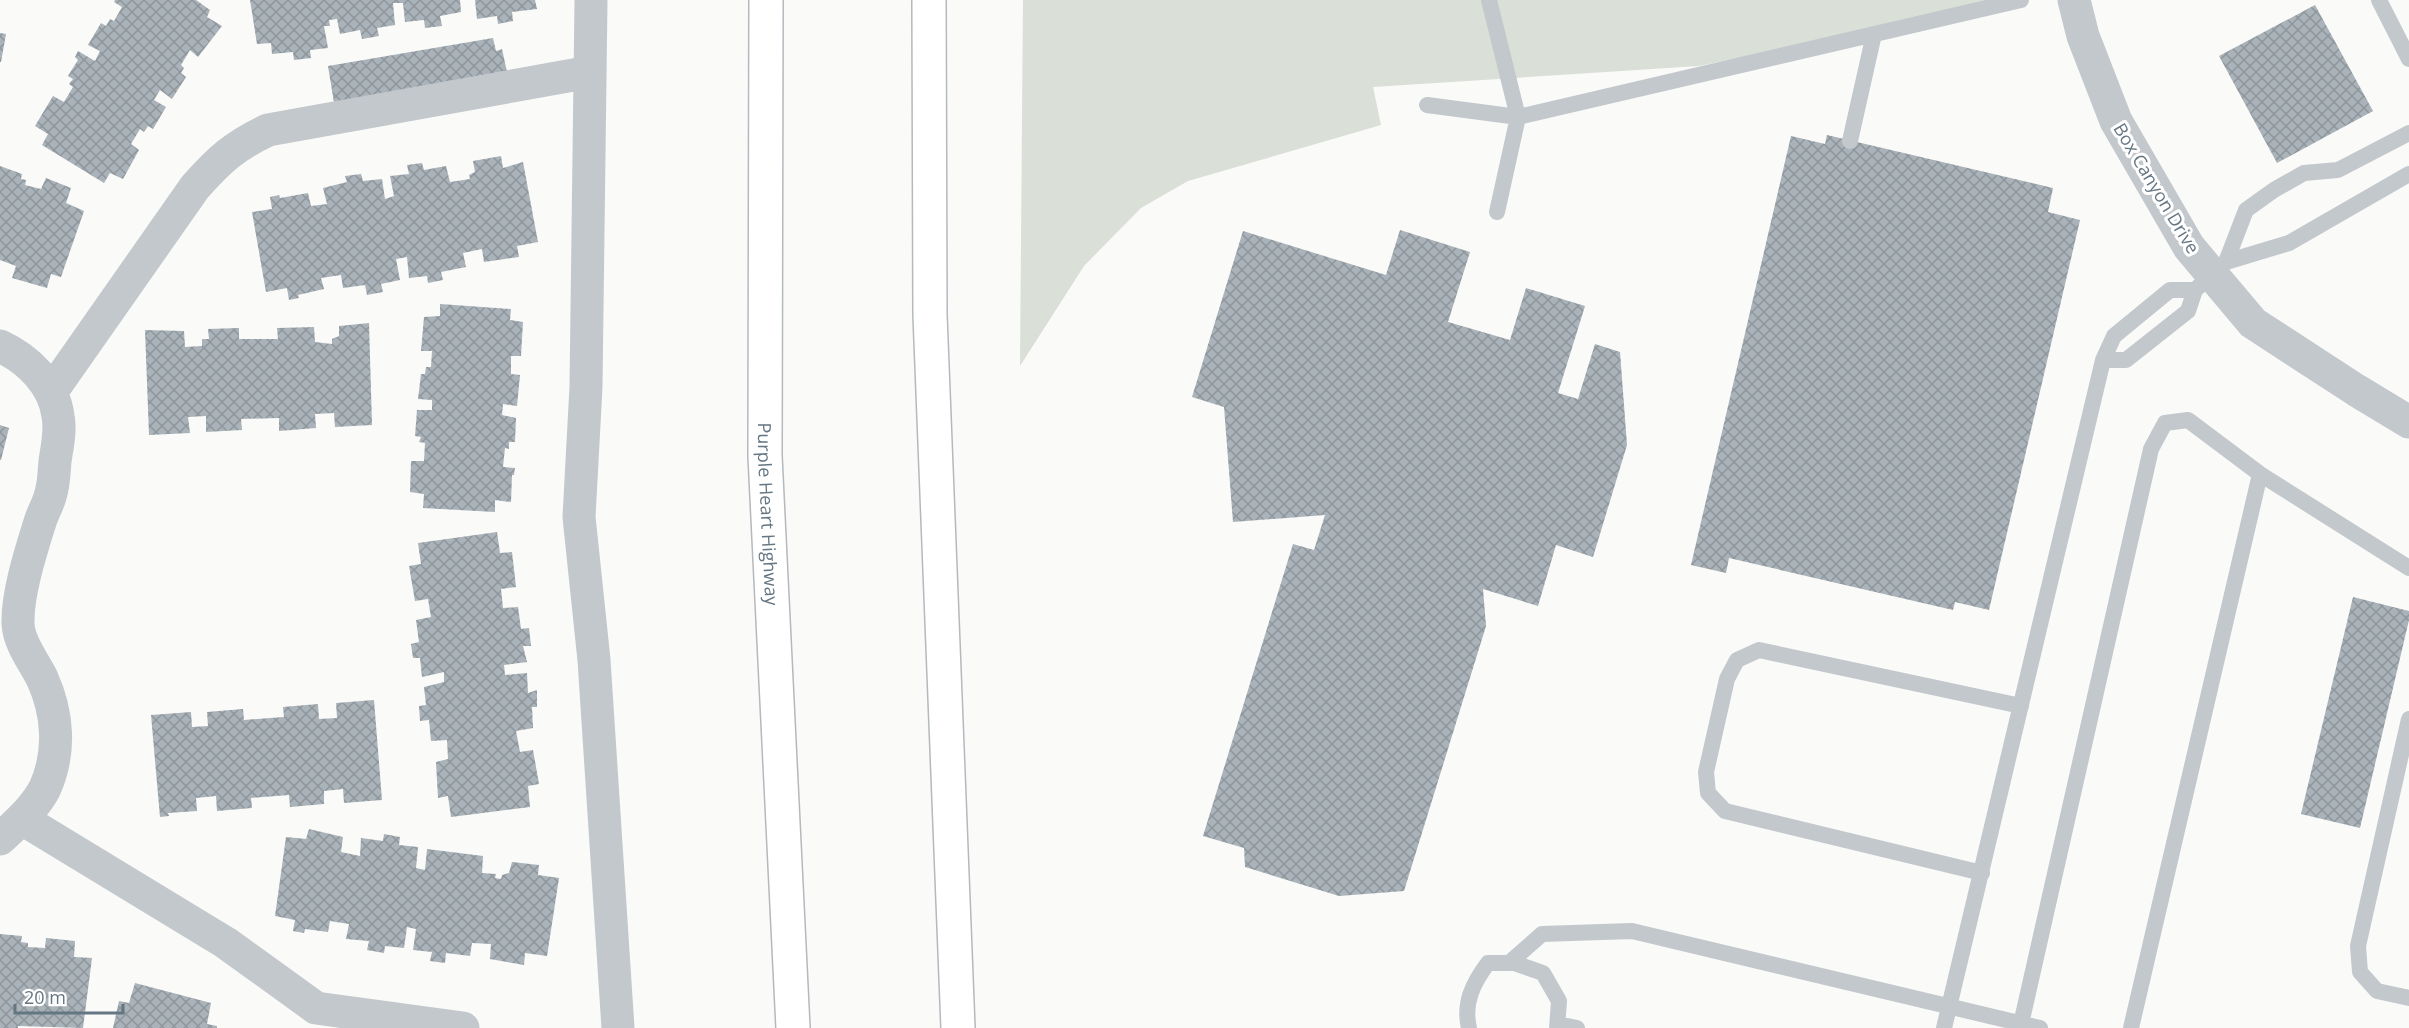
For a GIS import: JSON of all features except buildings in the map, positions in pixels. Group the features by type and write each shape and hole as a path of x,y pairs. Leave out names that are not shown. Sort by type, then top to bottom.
{"highway":[{"name":"Purple Heart Highway","path":"766,0 765,456 793,1028"},
{"path":"929,0 930,315 958,1028"}],"street":[{"path":"591,0 586,387 579,517 594,660 618,1028"},
{"name":"Box Canyon Drive","path":"2074,0 2083,36 2116,121 2190,247 2211,275 2253,323 2409,422"},
{"path":"52,392 195,187 217,162 242,142 268,130 590,72"},
{"path":"0,346 14,352 36,371 52,392 58,416 59,437 51,493 11,593 23,644 49,694 56,724 55,755 44,789 11,829 226,942 316,1008 463,1028"}],"lane":[{"path":"1489,0 1518,117 1497,212"},
{"path":"1428,105 1518,117 2021,0"},
{"path":"2379,0 2409,59"},
{"path":"1850,141 1874,34"},
{"path":"2103,360 2126,360 2188,311 2211,275 2246,210 2274,190 2304,173 2338,170 2409,133"},
{"path":"1944,1028 2103,360 2114,336 2170,290 2289,243 2409,174"},
{"path":"2021,1024 2151,449 2164,423 2188,420 2260,474 2409,568"},
{"path":"2131,1028 2260,474"},
{"path":"1982,873 1725,811 1708,793 1706,772 1727,679 1737,660 1760,650 2022,706"},
{"path":"2409,718 2358,946 2360,972 2378,991 2409,998"},
{"path":"1509,963 1542,934 1632,931 2040,1028"},
{"path":"1469,1028 1467,1019 1472,985 1488,963 1514,963 1543,973 1559,1001 1558,1026 1577,1028"}],"shaded area":[{"path":"1023,0 2016,0 1699,66 1373,87 1381,125 1188,181 1141,208 1084,266 1020,366"}]}
